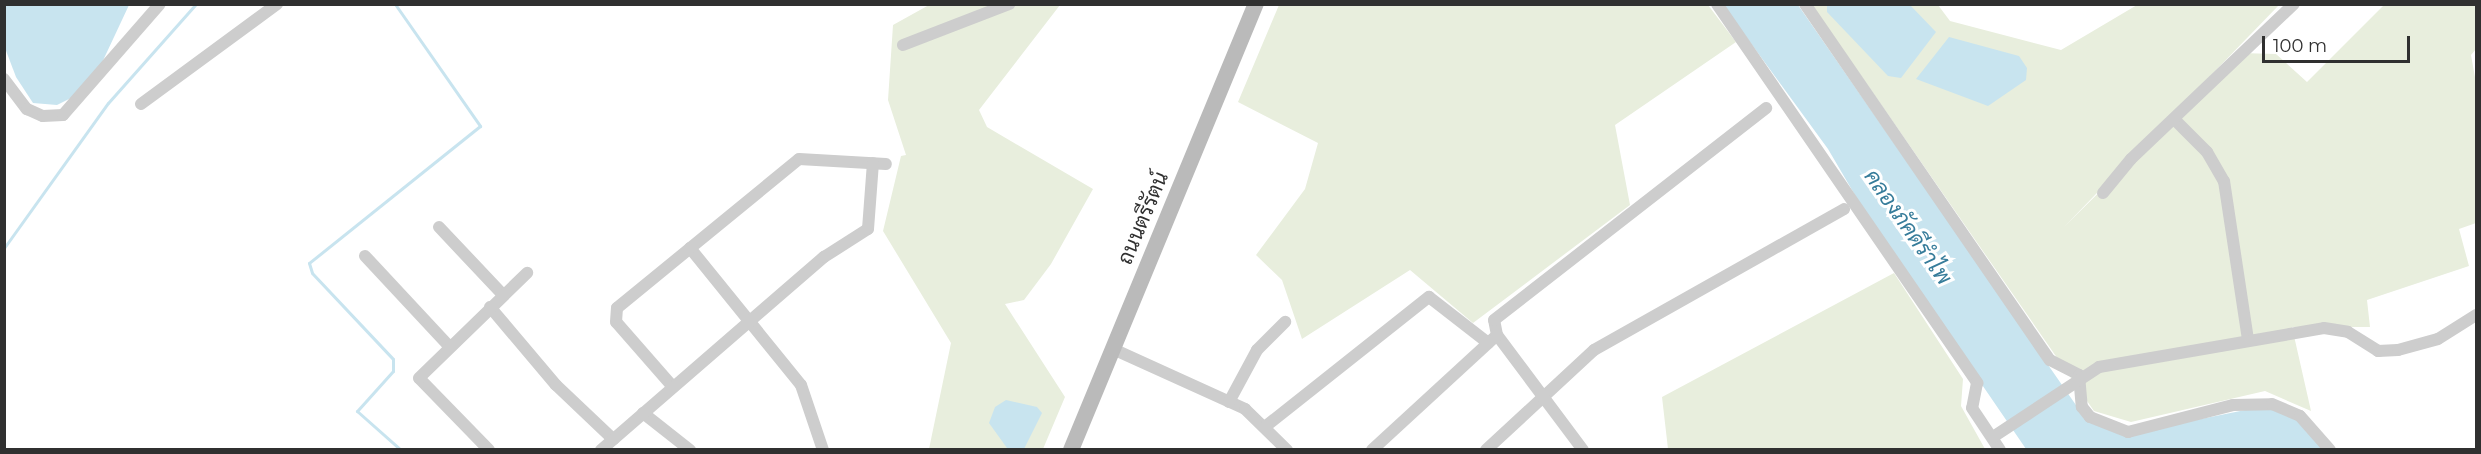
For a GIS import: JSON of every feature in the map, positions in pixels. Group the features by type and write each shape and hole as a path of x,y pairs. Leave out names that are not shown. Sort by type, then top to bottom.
{"main road":[{"name":"ถนนตรีรัตน์","path":"1071,450 1256,4"}],"street":[{"path":"4,79 27,109 43,116 63,115 160,4"},
{"path":"141,104 278,4"},
{"path":"903,45 1009,4"},
{"path":"1717,4 1977,383 1972,408 1997,434 2000,450"},
{"path":"1805,4 2050,360 2075,380 2083,410 2114,431 2128,432 2234,405 2272,404 2300,416 2330,450"},
{"path":"2103,193 2174,119 2294,4"},
{"path":"1372,450 1493,339 1493,323 1502,312 1766,108"},
{"path":"2174,119 2207,152 2224,181 2233,215 2248,339"},
{"path":"673,387 614,315 690,248 799,159 886,164"},
{"path":"601,450 824,257 868,229 873,163"},
{"path":"1486,450 1594,351 1844,209"},
{"path":"439,227 503,295"},
{"path":"690,248 801,385 823,450"},
{"path":"365,256 448,345"},
{"path":"489,450 419,378 448,345 527,273"},
{"path":"1266,426 1429,297 1493,339 1545,396 1583,450"},
{"path":"490,308 556,385 613,439"},
{"path":"1997,434 2075,380 2248,339 2340,329 2365,347 2398,350 2438,339 2476,315"},
{"path":"1229,402 1257,350 1285,322"},
{"path":"1113,349 1229,402 1266,426 1287,450"},
{"path":"643,413 690,450"}],"green space":[{"path":"929,5 1060,5 979,110 987,127 1093,189 1051,264 1024,300 1005,304 1065,397 1043,449 929,449 951,343 883,231 901,156 906,155 888,100 893,25"},
{"path":"1279,5 1708,5 1736,42 1615,125 1630,205 1473,323 1410,270 1302,339 1282,280 1256,255 1305,189 1318,143 1238,102"},
{"path":"1812,5 1938,5 1950,21 2061,50 2137,5 2279,5 2064,227 2240,53 2276,54 2307,82 2384,5 2476,5 2476,49 2471,55 2476,83 2476,223 2459,229 2469,266 2367,300 2370,327 2292,327 2311,411 2265,391 2131,422 2094,411"},
{"path":"1894,273 1963,379 1961,406 1985,449 1668,449 1662,397"}],"water":[{"path":"4,5 129,5 99,69 79,94 57,105 33,103 16,77 5,48"},
{"name":"คลองภัคดีรำไพ","path":"1723,5 1798,5 2087,421 2122,435 2265,406 2292,414 2326,449 2026,449 1872,224 1828,149"},
{"path":"1827,5 1910,5 1936,32 1901,78 1888,76 1827,12"},
{"path":"1949,37 2019,56 2027,68 2026,80 1988,106 1916,79"},
{"path":"1006,400 1037,407 1042,413 1024,449 1007,448 989,423 995,407"}],"waterway":[{"path":"4,248 108,103 196,4"},
{"path":"395,4 480,126 309,263 312,273 393,359 393,371 357,411 401,450"}]}
